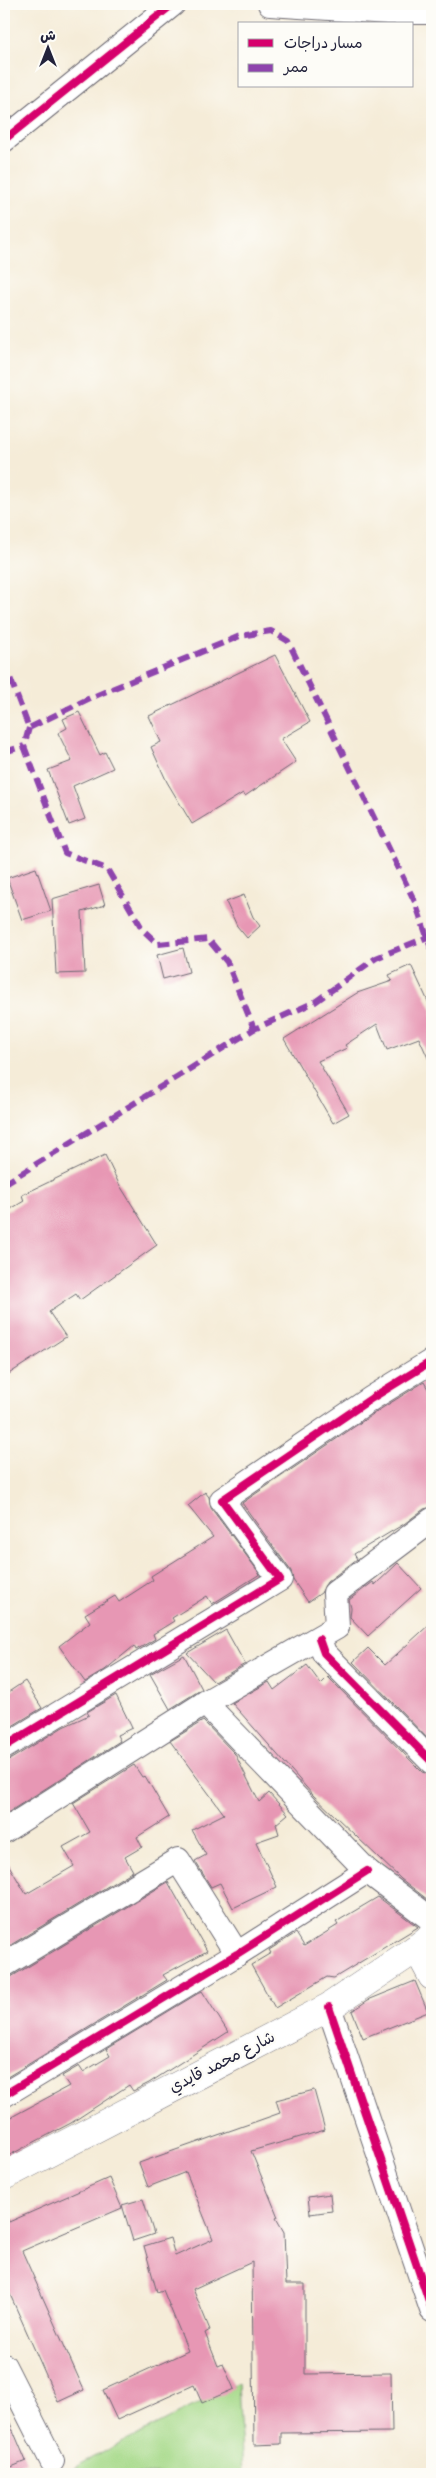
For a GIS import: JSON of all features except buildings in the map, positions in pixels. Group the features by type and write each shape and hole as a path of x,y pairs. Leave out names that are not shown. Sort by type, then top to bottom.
{"main road":[{"path":"425,1942 432,1976"},
{"name":"شارع محمد قايدي","path":"4,2176 329,2007 425,1942"}],"street":[{"path":"4,140 172,4"},
{"path":"270,4 388,12 432,12"},
{"path":"4,1747 280,1579 222,1500 372,1398 432,1361"},
{"path":"4,1831 206,1703 337,1627 334,1593 432,1520"},
{"path":"319,1638 324,1653 432,1762"},
{"path":"206,1703 368,1871 432,1920"},
{"path":"4,1965 178,1860 237,1954"},
{"path":"4,2095 237,1954 368,1871"},
{"path":"329,2007 432,2310"},
{"path":"4,2366 52,2461"}],"green space":[{"path":"238,2383 243,2474 69,2474 75,2467"}],"marked path":[{"path":"4,662 29,728 90,698 240,636 271,631 288,641 415,902 432,951"},
{"path":"29,728 24,746 65,853 107,869 143,930 158,944 208,939 227,962 254,1029"},
{"path":"4,752 24,746"},
{"path":"4,1184 254,1029 315,1002 376,958 430,936"}],"cycle path":[{"path":"4,140 173,4"},
{"path":"4,1747 280,1579 222,1500 372,1398 432,1361"},
{"path":"319,1639 324,1653 432,1762"},
{"path":"4,2095 237,1954 367,1871"},
{"path":"329,2007 432,2310"}]}
